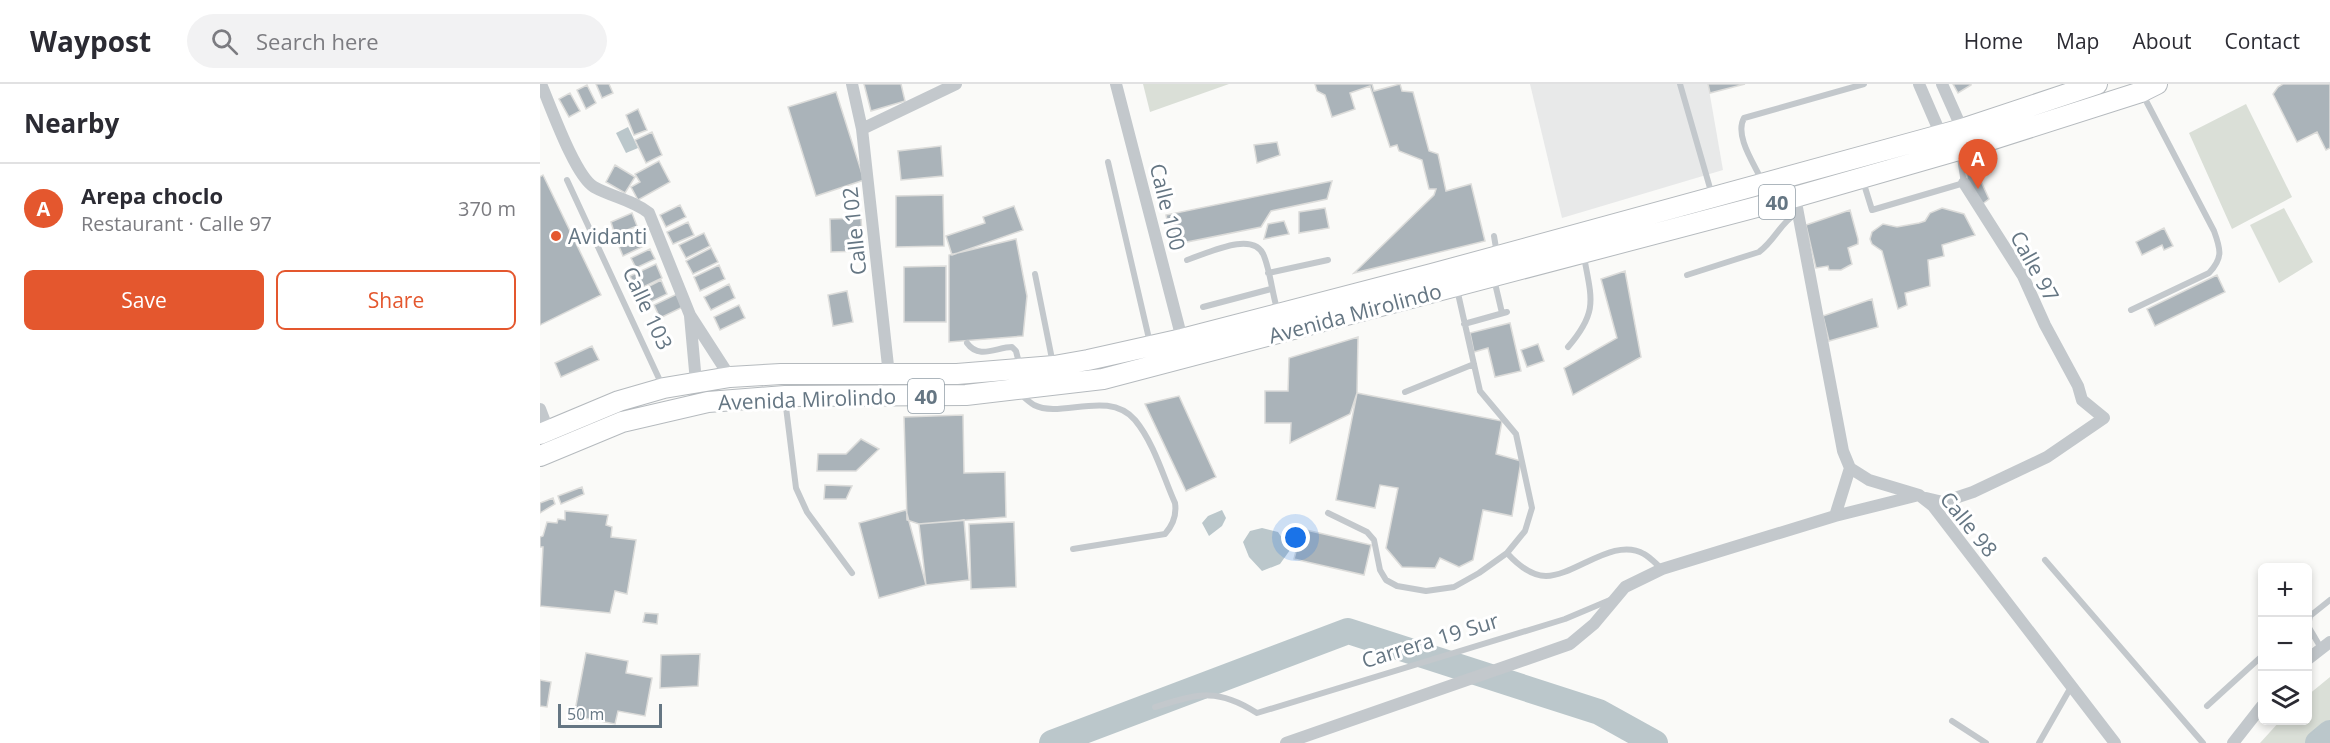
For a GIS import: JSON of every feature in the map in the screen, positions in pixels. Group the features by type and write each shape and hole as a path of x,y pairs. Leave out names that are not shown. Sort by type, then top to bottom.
{"main road":[{"name":"Avenida Mirolindo","path":"1312,315 1322,294 1344,284 1411,267 1425,268 1432,274 1496,245 1712,195 1941,135 2097,84"},
{"name":"Avenida Mirolindo","path":"540,456 622,422 708,402 785,396 966,395 1016,391 1103,379 1188,347 1281,322 1457,287 1583,253 1797,204 1862,178 1959,150 2149,88"},
{"path":"1188,347 1215,357 1272,344 1312,315"},
{"name":"Avenida Mirolindo","path":"544,432 584,413 664,388 730,377 781,374 957,374 1021,370 1054,366 1150,346 1188,347"}],"street":[{"name":"Calle 102","path":"852,84 862,129 889,375"},
{"path":"862,129 956,84"},
{"name":"Calle 100","path":"1116,84 1188,347"},
{"path":"1919,84 1941,135"},
{"path":"1942,84 1962,129"},
{"path":"546,86 582,175 594,187 639,206 649,213 690,315"},
{"name":"Calle 97","path":"1920,496 1943,502 1973,492 2047,457 2104,417 2082,400 2078,386 2045,325 2023,276 1964,183"},
{"path":"1797,204 1843,451 1850,468 1835,516"},
{"name":"Calle 103","path":"690,315 730,377"},
{"name":"Calle 103","path":"690,315 696,382"},
{"path":"540,409 544,432"},
{"name":"Calle 98","path":"1850,468 1869,480 1920,496 1933,506 2115,743"},
{"name":"Carrera 19 Sur","path":"1286,743 1491,669 1570,644 1594,624 1625,587 1662,569 1835,516 1920,496"},
{"path":"2233,743 2258,711"}],"lane":[{"path":"1680,84 1712,195"},
{"path":"1762,182 1741,135 1739,126 1744,118 1864,84"},
{"path":"2132,310 2209,273 2218,262 2222,252 2214,231 2156,120 2149,88"},
{"name":"Calle 97","path":"1959,150 1964,183"},
{"path":"1108,162 1150,346"},
{"path":"1862,178 1872,210 1964,183"},
{"name":"Calle 103","path":"567,180 664,388"},
{"path":"1687,274 1759,252 1768,245 1797,204"},
{"path":"1187,260 1241,243 1250,243 1258,247 1264,255 1281,322"},
{"path":"1568,347 1584,328 1592,308 1583,253"},
{"path":"1268,273 1328,260"},
{"path":"1035,274 1054,366"},
{"path":"1464,324 1504,312 1493,277"},
{"path":"1328,513 1367,532 1374,540 1380,570 1386,580 1397,586 1426,591 1454,586 1507,553 1525,531 1532,508 1516,434 1485,400 1480,391 1457,287"},
{"path":"1203,306 1271,289"},
{"path":"967,343 973,349 990,353 1012,347 1016,351 1021,370"},
{"path":"1405,392 1474,364"},
{"path":"1016,391 1035,406 1102,405 1122,409 1134,419 1148,438 1175,503 1177,512 1173,525 1165,534 1073,549"},
{"path":"785,396 796,488 807,512 852,573"},
{"path":"1507,553 1519,566 1534,574 1547,576 1608,553 1631,549 1643,553 1662,569"},
{"path":"2045,560 2203,743"},
{"name":"Carrera 19 Sur","path":"1155,707 1197,694 1217,694 1257,713 1564,619 1613,599"},
{"path":"2316,650 2308,626 2310,616 2330,600"},
{"path":"2207,706 2258,660"},
{"path":"2039,743 2072,686"},
{"path":"1952,721 1986,743"}],"shaded area":[{"path":"1143,84 1229,84 1150,112"},
{"path":"1530,84 1708,84 1723,170 1562,218"},
{"path":"2246,104 2292,197 2232,229 2189,133"},
{"path":"628,127 638,148 626,153 616,133"},
{"path":"2284,208 2313,262 2279,283 2250,225"},
{"path":"1222,510 1226,518 1222,526 1209,536 1202,523 1208,516"},
{"path":"1262,528 1278,532 1290,550 1280,564 1262,571 1249,557 1243,542 1250,531"},
{"path":"2330,677 2330,743 2260,743 2276,725 2312,725 2312,692"}],"building":[{"path":"596,84 609,84 613,93 602,98"},
{"path":"864,84 901,84 905,101 871,111"},
{"path":"1315,84 1372,84 1374,91 1400,84 1402,91 1413,92 1429,151 1438,154 1446,191 1471,184 1485,241 1354,273 1434,195 1436,189 1429,189 1422,160 1399,151 1397,145 1390,147 1370,86 1350,93 1355,109 1332,117 1325,95 1317,91"},
{"path":"1708,84 1745,84 1710,93"},
{"path":"1953,84 1971,84 1971,85 1958,93"},
{"path":"2283,84 2330,84 2330,148 2326,150 2317,132 2297,142 2273,94"},
{"path":"587,85 596,103 586,109 577,90"},
{"path":"836,92 864,180 816,196 788,107"},
{"path":"570,93 580,111 569,117 559,99"},
{"path":"638,109 647,130 634,135 626,115"},
{"path":"652,132 662,155 646,163 635,140"},
{"path":"1277,142 1280,155 1257,163 1254,145"},
{"path":"941,146 943,176 901,180 898,151"},
{"path":"659,161 670,182 638,200 631,187 640,182 635,174"},
{"path":"615,165 635,177 625,193 606,182"},
{"path":"1975,168 1989,199 1981,205 1968,183 1966,171"},
{"name":"Avidanti","path":"543,175 601,295 540,325 540,177"},
{"path":"1332,181 1327,199 1271,211 1261,227 1172,245 1166,215"},
{"path":"943,195 944,246 896,247 896,196"},
{"path":"680,205 686,217 666,227 660,215"},
{"path":"1014,206 1023,230 952,255 946,236 985,223 983,217"},
{"path":"1325,208 1329,228 1299,233 1299,212"},
{"path":"1942,208 1964,214 1975,235 1942,245 1944,256 1928,260 1930,286 1905,293 1907,305 1898,309 1882,251 1872,244 1870,239 1872,232 1883,224 1897,227 1925,221 1930,213"},
{"path":"1850,210 1858,239 1858,244 1848,248 1852,264 1841,270 1829,270 1828,266 1816,268 1806,225"},
{"path":"632,213 637,226 615,235 611,222"},
{"path":"861,218 863,251 831,252 830,219"},
{"path":"1284,221 1289,234 1264,239 1268,224"},
{"path":"688,222 694,235 673,244 667,232"},
{"path":"2164,228 2173,246 2164,250 2162,245 2142,255 2136,242"},
{"path":"704,233 710,246 686,258 679,245"},
{"path":"639,234 644,246 623,256 618,244"},
{"path":"1016,239 1027,296 1023,336 949,342 949,255"},
{"path":"711,248 718,262 693,274 686,261"},
{"path":"650,249 655,259 636,268 631,258"},
{"path":"656,264 662,278 637,290 630,276"},
{"path":"719,265 725,279 700,291 694,277"},
{"path":"946,266 946,322 904,322 904,267"},
{"path":"1625,271 1641,357 1573,395 1564,368 1617,338 1601,279"},
{"path":"2217,275 2225,292 2155,326 2147,309"},
{"path":"661,280 667,294 642,306 636,293"},
{"path":"729,284 735,298 711,310 704,297"},
{"path":"847,291 853,322 833,326 828,295"},
{"path":"679,293 685,306 660,318 654,305"},
{"path":"1872,299 1878,327 1829,341 1823,316"},
{"path":"739,305 745,318 720,330 714,317"},
{"path":"1510,323 1521,371 1495,377 1488,348 1474,352 1470,333"},
{"path":"1358,337 1357,393 1350,414 1290,443 1291,423 1265,423 1265,391 1288,391 1289,358"},
{"path":"1538,344 1544,361 1527,367 1521,350"},
{"path":"592,346 599,360 561,377 555,363"},
{"path":"1357,393 1502,421 1496,454 1521,461 1512,516 1483,510 1473,560 1459,567 1440,558 1435,568 1402,567 1386,548 1398,488 1380,485 1375,508 1336,500"},
{"path":"1179,396 1216,477 1186,491 1145,404"},
{"path":"963,415 964,473 1005,472 1006,517 919,524 907,520 904,417"},
{"path":"861,439 879,449 856,471 817,471 818,454 846,454"},
{"path":"825,485 852,486 846,499 824,499"},
{"path":"582,487 584,494 561,504 558,496"},
{"path":"553,498 555,504 540,513 540,503"},
{"path":"906,510 926,585 879,598 859,523"},
{"path":"565,511 608,515 606,525 612,527 611,537 636,540 627,594 615,591 610,613 540,606 543,547 540,547 540,537 543,536 547,522 557,523 558,519 565,520"},
{"path":"964,520 969,580 926,585 919,524"},
{"path":"1014,522 1016,587 971,589 969,524"},
{"path":"1302,529 1371,545 1364,575 1294,559"},
{"path":"645,613 658,614 657,624 643,622"},
{"path":"586,653 628,661 626,673 652,678 645,716 618,711 615,724 574,716"},
{"path":"700,654 698,686 660,688 661,655"},
{"path":"540,680 551,682 547,707 540,706"}],"waterway":[{"path":"1052,743 1348,631 1599,712 1655,743"},
{"path":"2318,743 2330,733"}],"place":[{"name":"Arepa choclo","path":"1978,189"},
{"name":"Avidanti","path":"556,236"}]}
